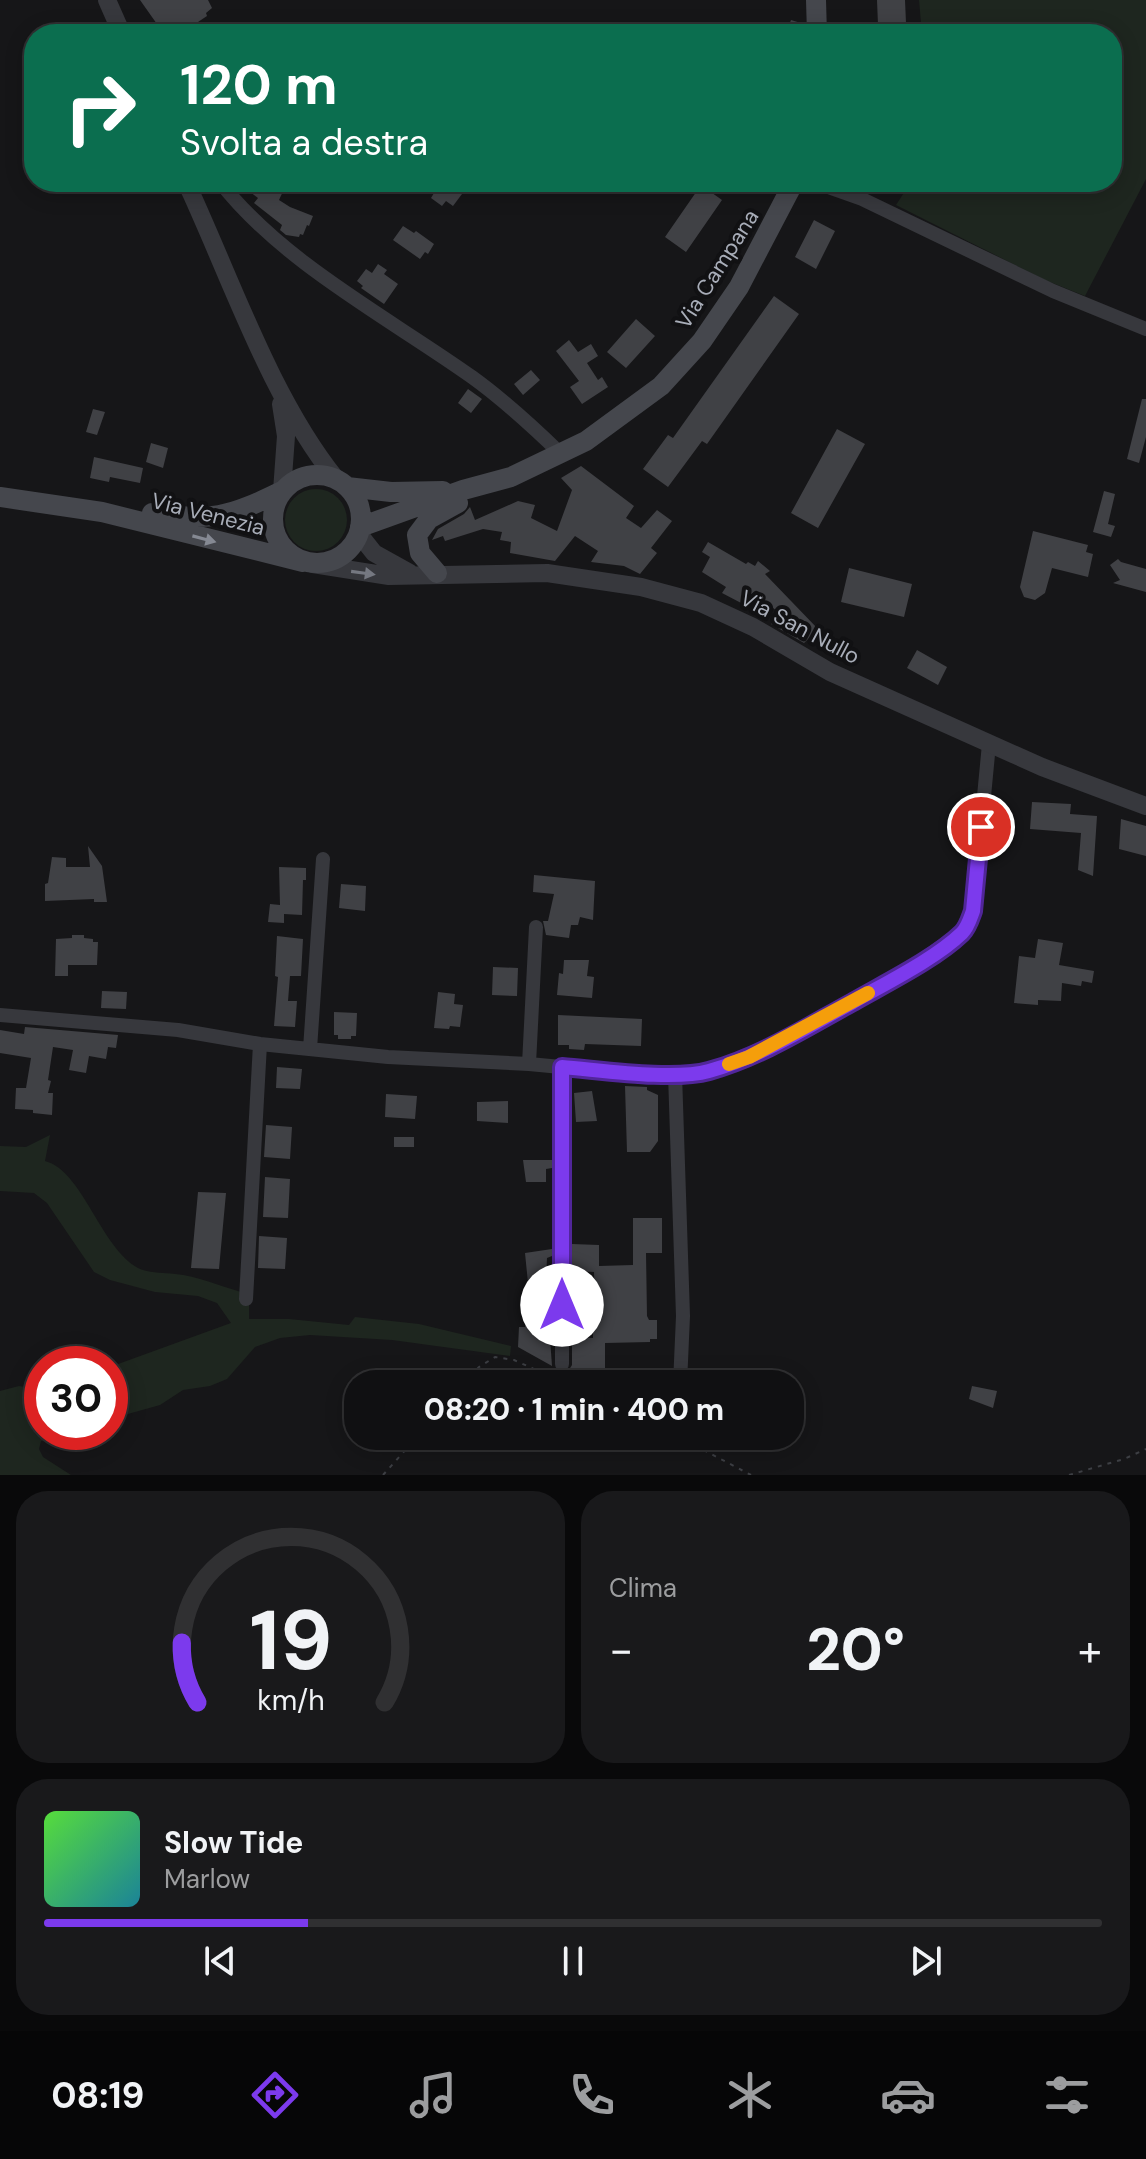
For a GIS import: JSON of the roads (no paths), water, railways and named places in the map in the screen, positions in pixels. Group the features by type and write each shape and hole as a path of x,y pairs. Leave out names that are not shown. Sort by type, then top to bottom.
{"main road":[{"path":"816,0 817,24"},
{"name":"Via Campana","path":"308,563 336,560 346,553 360,531 463,490 511,477 586,441 661,386 702,341 739,287 789,192"},
{"name":"Via Campana","path":"282,491 293,481 322,475 342,483 405,492 463,490"},
{"path":"437,573 420,553 417,544 417,535 429,519 511,477"},
{"path":"342,483 360,509 360,531"},
{"path":"282,491 272,513 272,526 283,548 308,563"},
{"name":"Via Venezia","path":"102,512 211,517 240,512 282,491"},
{"name":"Via Venezia","path":"0,497 102,512 308,563"}],"street":[{"path":"107,0 118,24"},
{"path":"190,192 277,386 306,439 342,483"},
{"path":"228,192 282,246 493,393 560,453"},
{"path":"842,192 1053,291 1146,329"},
{"path":"277,386 286,436 282,491"},
{"path":"360,531 374,553 413,574"},
{"name":"Via San Nullo","path":"308,563 375,575 547,573 641,587 701,603 753,627 830,672 1042,767 1146,806"},
{"path":"0,1015 178,1030 260,1044 388,1057 675,1074 707,1072 749,1057 899,977 964,930 973,911 989,744"},
{"path":"310,1049 323,859"},
{"path":"529,1064 536,927"},
{"path":"246,1299 260,1044"},
{"path":"562,1067 562,1364"},
{"path":"675,1074 683,1316 681,1370"}]}
